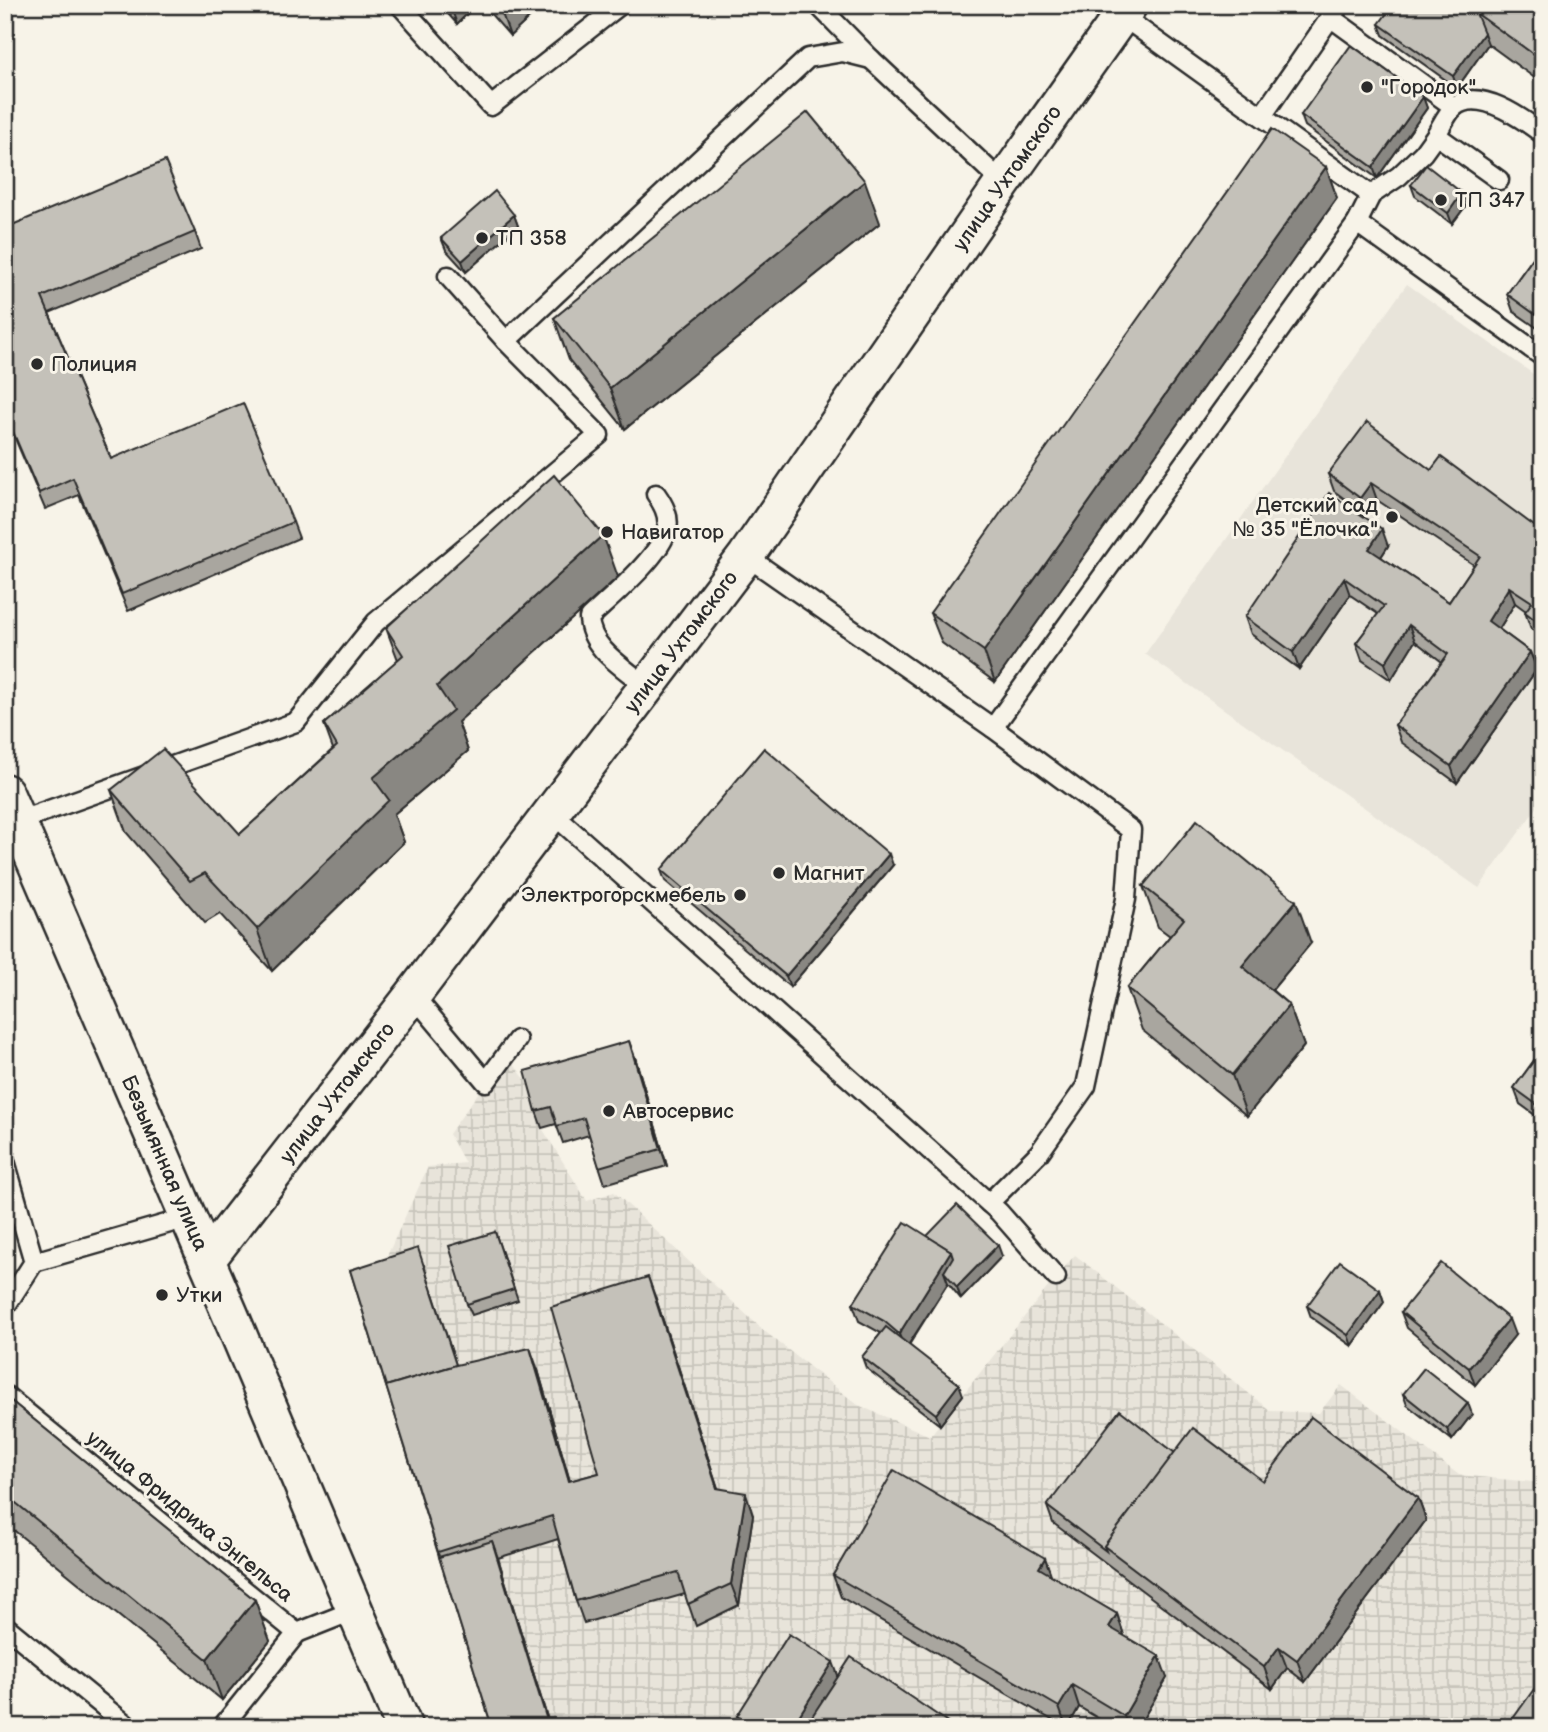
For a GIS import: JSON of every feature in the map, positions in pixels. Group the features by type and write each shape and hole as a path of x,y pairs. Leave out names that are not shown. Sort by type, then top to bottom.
{"street":[{"name":"улица Ухтомского","path":"207,1260 413,995 746,556 1003,183 1126,10"},
{"name":"Безымянная улица","path":"12,807 404,1727"}],"lane":[{"path":"400,5 491,106 620,5"},
{"path":"818,5 871,59 1003,183"},
{"path":"1126,10 1262,116 1371,195"},
{"path":"1262,116 1335,11 1454,107"},
{"path":"506,341 807,58 843,52 871,59"},
{"path":"993,728 1357,223 1371,195 1399,176 1423,153 1454,107 1470,100 1490,102 1543,134"},
{"path":"1436,135 1499,180"},
{"path":"1357,223 1543,357"},
{"path":"12,807 296,722 376,622 600,435 506,341 449,276"},
{"path":"647,687 601,648 590,632 589,618 620,592 655,551 667,529 666,509 656,494"},
{"path":"746,556 993,728 1131,830 1126,899 1086,1086 1039,1153 989,1203"},
{"path":"552,813 989,1203 1056,1276"},
{"path":"413,995 486,1082 517,1040"},
{"path":"5,1161 34,1262"},
{"path":"5,1307 34,1262 187,1218"},
{"name":"улица Фридриха Энгельса","path":"5,1395 297,1633 355,1610"},
{"path":"5,1626 128,1727"},
{"path":"222,1727 297,1633"}],"shaded area":[{"name":"Детский сад № 35 \"Ёлочка\"","path":"1407,284 1543,381 1543,799 1479,888 1145,654"},
{"path":"506,1054 531,1087 542,1128 587,1201 614,1192 763,1330 858,1405 930,1436 1075,1255 1271,1411 1319,1413 1341,1385 1459,1475 1543,1483 1543,1727 493,1727 376,1280 428,1167 465,1163 449,1134"}],"building":[{"path":"1393,5 1482,5 1476,13 1484,33 1453,76 1379,24"},
{"path":"1482,5 1543,5 1543,61 1476,13"},
{"path":"1351,45 1423,97 1373,167 1301,115"},
{"path":"808,112 865,181 610,388 554,318"},
{"path":"1272,129 1326,167 984,651 930,613"},
{"name":"Полиция","path":"165,161 195,232 42,297 111,459 243,403 293,522 122,594 73,478 39,493 5,413 5,228"},
{"path":"1426,165 1462,193 1448,213 1411,185"},
{"path":"495,191 514,215 462,261 441,238"},
{"path":"1543,244 1543,320 1507,294"},
{"path":"1367,422 1431,470 1441,457 1541,531 1534,541 1543,548 1543,626 1525,612 1532,602 1509,587 1488,621 1530,652 1451,766 1395,725 1448,654 1409,625 1385,663 1356,643 1384,606 1344,578 1293,652 1245,617 1329,493 1382,529 1369,549 1449,602 1480,556 1371,483 1360,498 1328,474"},
{"path":"554,475 603,535 437,686 453,710 373,778 389,800 257,929 205,873 190,881 111,790 163,749 240,834 337,746 324,724 403,655 386,628"},
{"name":"Магнит","path":"764,748 889,854 786,976 661,870"},
{"path":"1197,820 1296,901 1242,966 1289,1005 1232,1075 1127,988 1184,919 1143,886"},
{"path":"629,1041 661,1149 599,1167 584,1118 557,1126 551,1107 536,1111 525,1071"},
{"path":"1543,1048 1543,1109 1514,1088"},
{"path":"957,1205 998,1245 957,1287 944,1272 953,1257 951,1251 927,1236"},
{"path":"905,1222 951,1251 899,1334 884,1321 853,1304"},
{"path":"495,1232 514,1289 467,1304 449,1246"},
{"path":"418,1248 456,1365 386,1386 350,1270"},
{"path":"1340,1261 1380,1290 1348,1335 1307,1306"},
{"path":"1441,1263 1509,1319 1469,1368 1401,1312"},
{"path":"648,1277 717,1488 746,1493 731,1584 688,1604 678,1572 576,1601 552,1516 438,1552 386,1386 456,1365 530,1348 569,1481 599,1473 551,1307"},
{"path":"886,1327 959,1384 936,1414 862,1357"},
{"path":"1424,1368 1468,1403 1447,1429 1403,1394"},
{"path":"5,1396 255,1600 207,1659 5,1494"},
{"path":"1120,1410 1175,1453 1104,1546 1106,1551 1047,1506"},
{"path":"1311,1417 1418,1498 1297,1660 1279,1647 1264,1667 1104,1546 1193,1428 1263,1481"},
{"path":"894,1470 1045,1558 1039,1568 1117,1614 1109,1627 1159,1656 1124,1716 1072,1685 1059,1707 833,1575"},
{"path":"492,1541 549,1727 492,1727 439,1557"},
{"path":"789,1634 833,1662 792,1727 753,1727 737,1716"},
{"path":"851,1657 955,1727 805,1727"},
{"path":"1534,1689 1543,1695 1543,1727 1507,1727"}],"place":[{"name":"\"Городок\"","path":"1367,87"},
{"name":"ТП 347","path":"1441,200"},
{"name":"ТП 358","path":"482,238"},
{"name":"Полиция","path":"37,364"},
{"name":"Детский сад № 35 \"Ёлочка\"","path":"1392,517"},
{"name":"Навигатор","path":"607,532"},
{"name":"Магнит","path":"779,873"},
{"name":"Электрогорскмебель","path":"740,895"},
{"name":"Автосервис","path":"609,1111"},
{"name":"Утки","path":"162,1295"}]}
